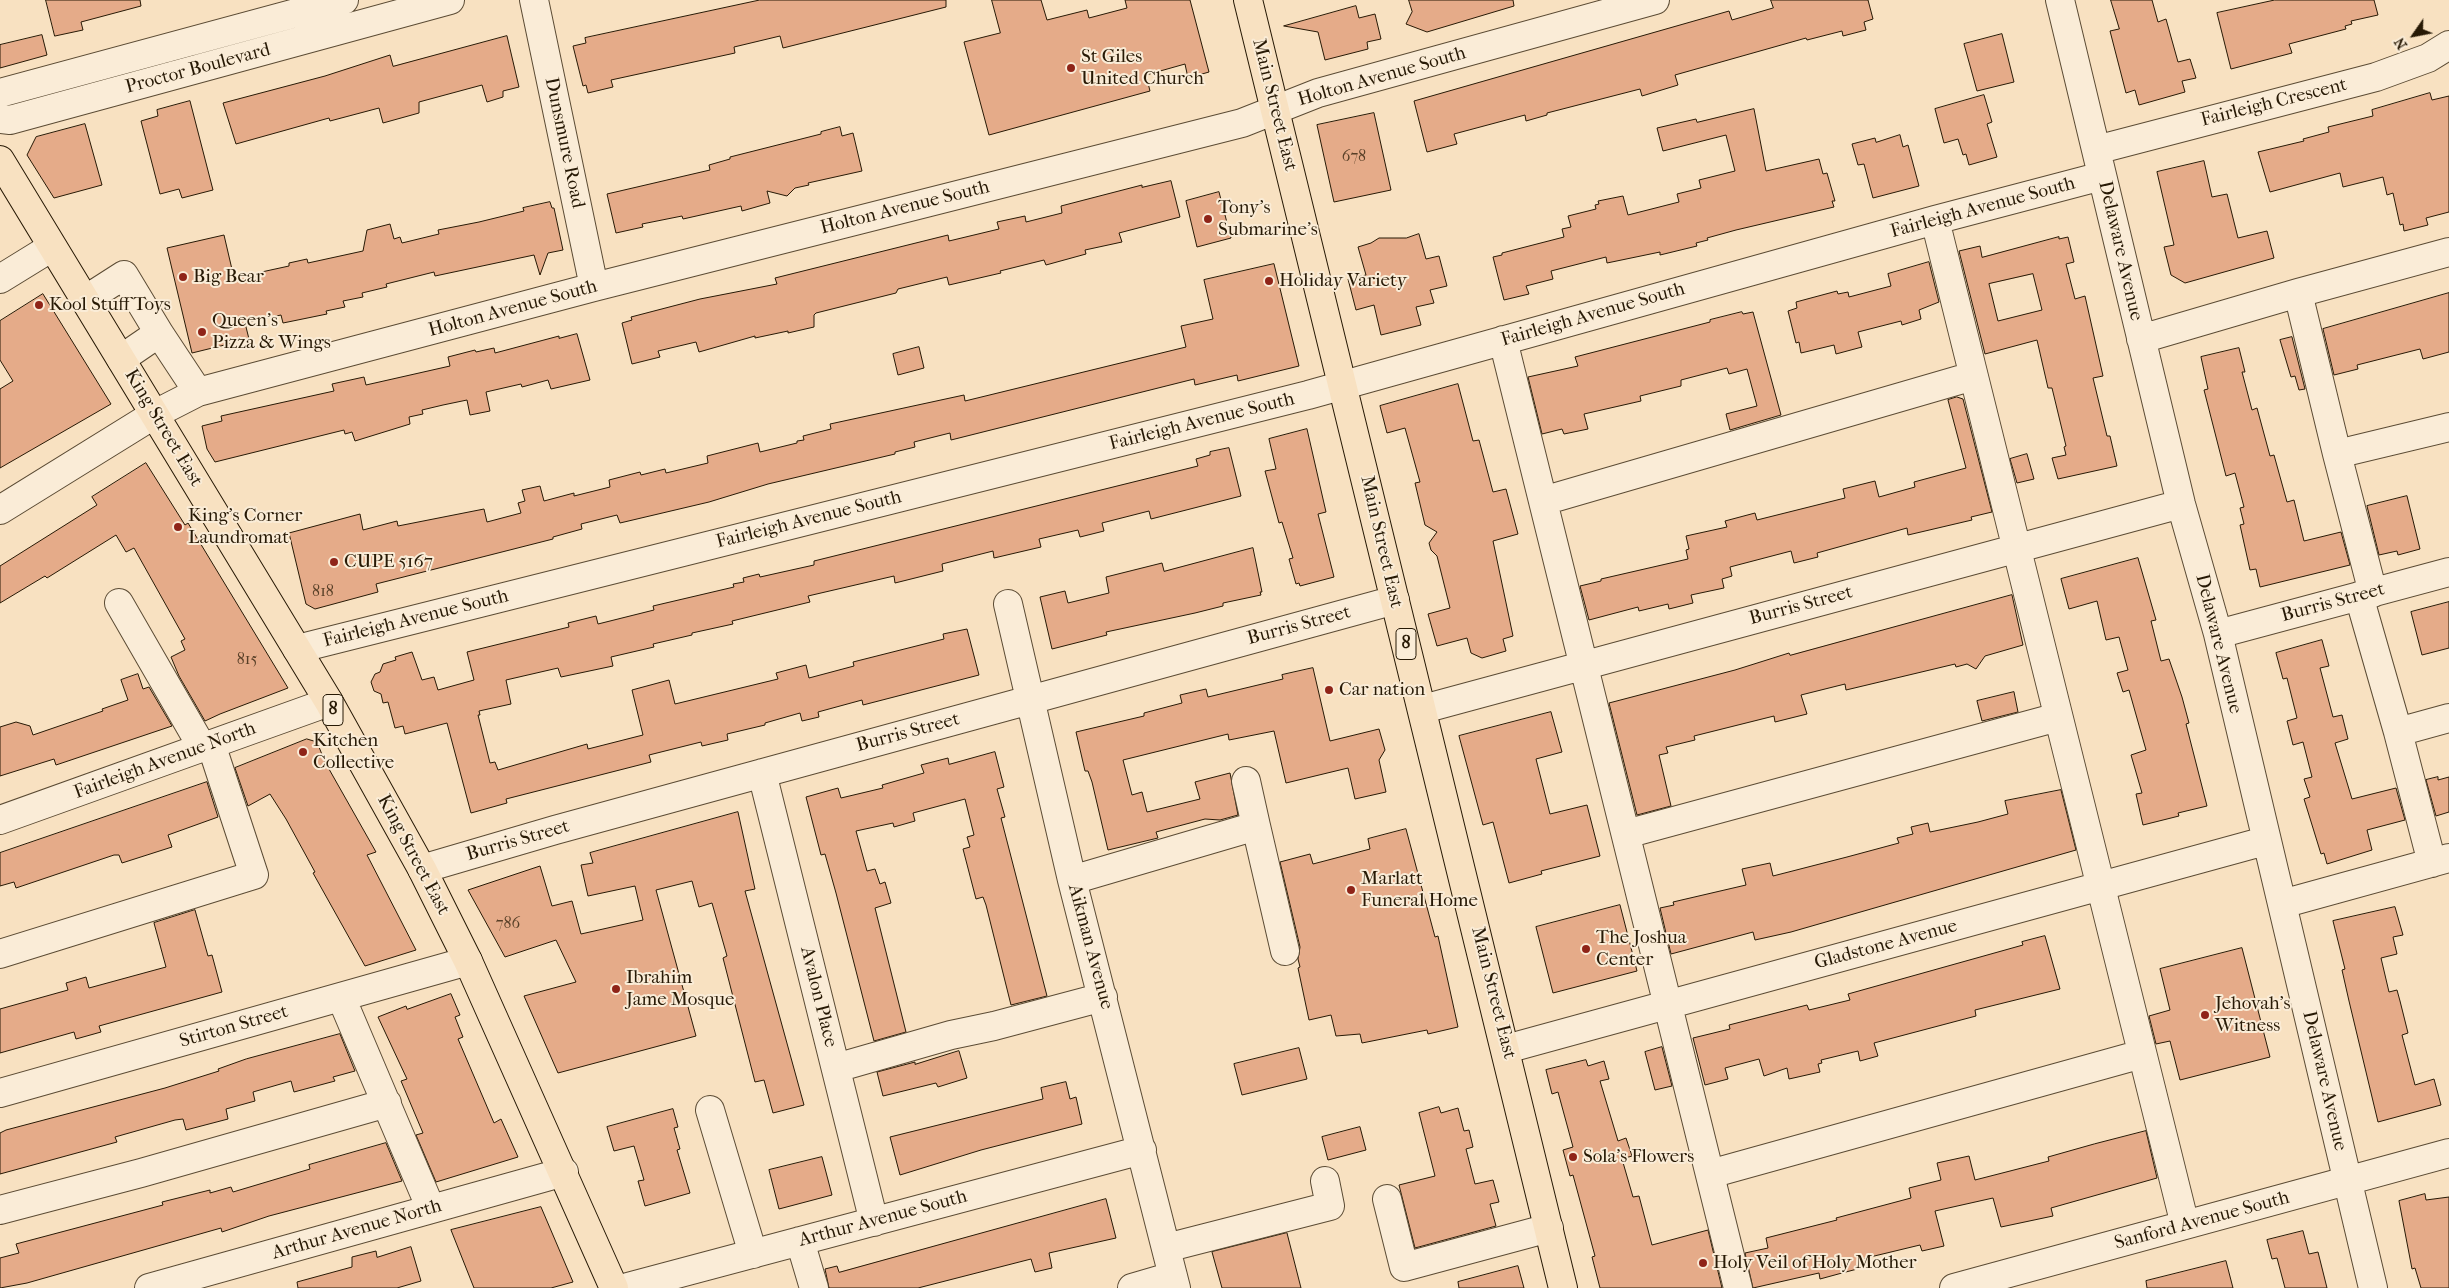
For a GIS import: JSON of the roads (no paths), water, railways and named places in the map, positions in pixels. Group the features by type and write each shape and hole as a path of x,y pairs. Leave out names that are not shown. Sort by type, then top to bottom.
{"main road":[{"name":"Main Street East","path":"1248,0 1344,385 1394,600 1423,709 1563,1288"},
{"name":"King Street East","path":"0,160 329,702 422,869 468,961 564,1172 614,1288"}],"street":[{"name":"Proctor Boulevard","path":"0,119 10,120 102,95 290,30 344,0"},
{"name":"Proctor Boulevard","path":"0,93 94,68 450,0"},
{"name":"Dunsmure Road","path":"534,0 594,287"},
{"name":"Holton Avenue South","path":"0,510 155,414 198,392 594,287 1234,125 1318,93 1655,0"},
{"name":"Delaware Avenue","path":"2060,0 2180,504 2218,634 2265,841 2282,904 2373,1288"},
{"name":"Fairleigh Crescent","path":"2096,150 2376,77 2428,58 2449,46"},
{"name":"Proctor Boulevard","path":"94,68 102,95"},
{"name":"Fairleigh Avenue South","path":"297,649 1344,385 1936,220 2102,176"},
{"path":"1936,220 1973,376 2185,1225"},
{"path":"0,279 52,247"},
{"path":"2141,340 2298,293 2449,252"},
{"path":"85,300 124,275 198,392"},
{"path":"2282,904 2440,860 2398,732 2366,594 2338,454 2298,293"},
{"path":"121,359 159,333"},
{"path":"1503,340 1738,1288"},
{"path":"1543,501 1973,376"},
{"path":"2338,454 2449,427"},
{"name":"Burris Street","path":"1423,709 2180,504"},
{"name":"Burris Street","path":"2218,634 2449,572"},
{"name":"Burris Street","path":"422,869 762,773 1394,600"},
{"path":"0,954 254,875 207,746 119,603"},
{"name":"Aikman Avenue","path":"1008,604 1072,880 1174,1282"},
{"name":"Fairleigh Avenue North","path":"0,820 329,702"},
{"path":"1626,834 2058,717"},
{"path":"2398,732 2449,718"},
{"name":"Avalon Place","path":"762,773 874,1222"},
{"path":"1246,782 1285,951"},
{"path":"1072,880 1256,826"},
{"name":"Gladstone Avenue","path":"1506,1049 2265,841"},
{"name":"Stirton Street","path":"0,1093 468,961"},
{"path":"341,997 431,1210"},
{"path":"836,1068 951,1035 994,1026 1103,997"},
{"path":"1710,1174 2142,1054"},
{"path":"0,1210 141,1174 387,1103"},
{"path":"710,1110 752,1254"},
{"name":"Arthur Avenue South","path":"624,1288 1142,1150"},
{"name":"Sanford Avenue South","path":"1954,1288 2449,1153"},
{"name":"Arthur Avenue North","path":"149,1288 186,1283 564,1172"},
{"path":"1166,1248 1330,1206 1325,1182"},
{"path":"1387,1199 1404,1267 1549,1228"},
{"path":"800,1241 814,1288"},
{"path":"1132,1288 1174,1282"}],"place":[{"name":"St Giles United Church","path":"1071,68"},
{"name":"Tony's Submarine's","path":"1208,219"},
{"name":"Big Bear","path":"183,277"},
{"name":"Holiday Variety","path":"1269,281"},
{"name":"Kool Stuff Toys","path":"39,305"},
{"name":"Queen's Pizza & Wings","path":"202,332"},
{"name":"King's Corner Laundromat","path":"178,527"},
{"name":"CUPE 5167","path":"334,562"},
{"name":"Car nation","path":"1329,690"},
{"name":"Kitchen Collective","path":"303,752"},
{"name":"Marlatt Funeral Home","path":"1351,890"},
{"name":"The Joshua Center","path":"1586,949"},
{"name":"Ibrahim Jame Mosque","path":"616,989"},
{"name":"Jehovah's Witness","path":"2205,1015"},
{"name":"Sola's Flowers","path":"1573,1157"},
{"name":"Holy Veil of Holy Mother","path":"1703,1263"}]}
